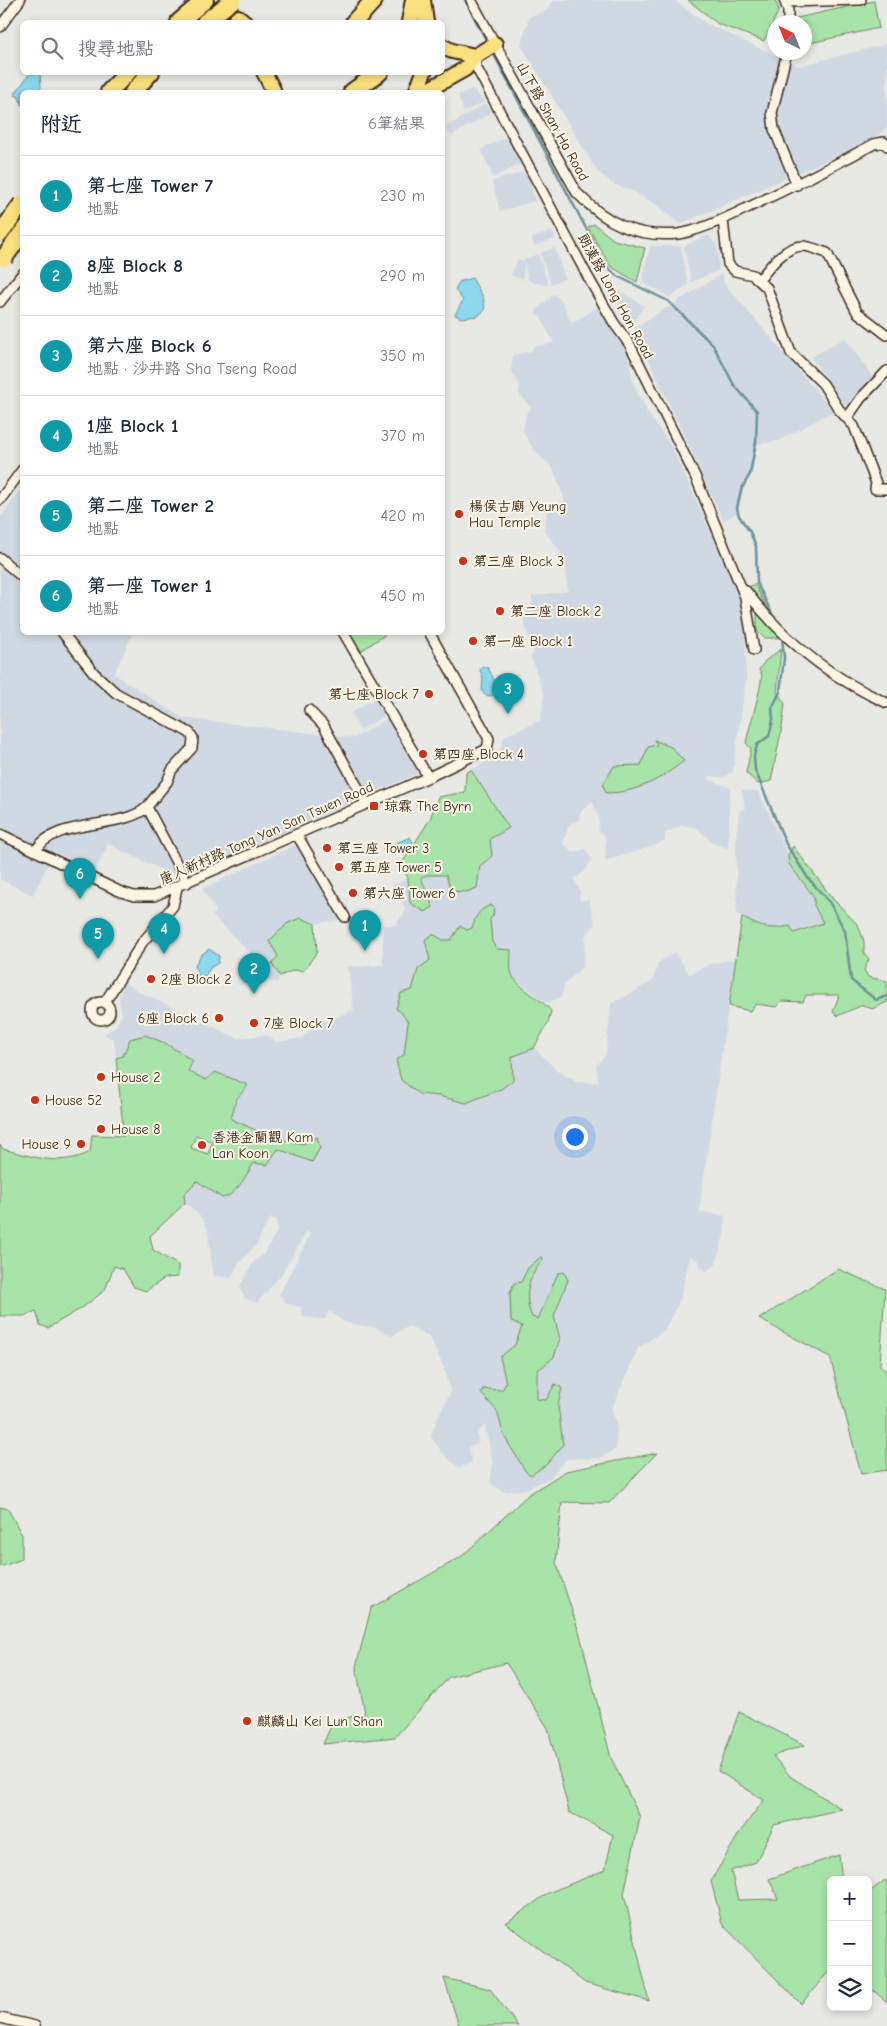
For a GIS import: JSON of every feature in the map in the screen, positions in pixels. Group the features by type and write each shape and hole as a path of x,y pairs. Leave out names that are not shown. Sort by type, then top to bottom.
{"highway":[{"path":"173,20 191,0"},
{"path":"181,20 206,0"},
{"path":"356,20 374,0"},
{"path":"414,0 422,20"},
{"path":"208,20 230,2"},
{"path":"111,90 125,75"},
{"path":"134,90 148,75"},
{"path":"355,90 376,75"},
{"path":"0,234 20,207"},
{"path":"2,261 20,237"}],"main road":[{"path":"422,20 423,0"},
{"path":"230,2 239,20"},
{"path":"445,48 452,51 485,50"},
{"path":"428,90 465,69 485,50"},
{"path":"266,75 273,90"},
{"path":"417,90 423,75"}],"street":[{"path":"0,27 20,0"},
{"name":"山下路 Shan Ha Road","path":"471,0 485,50 577,193 601,216 613,223 638,232 679,234 722,220 797,185 874,144 886,144"},
{"path":"788,15 784,1 861,0"},
{"name":"朗漢路 Long Hon Road","path":"485,50 476,67 588,277 614,323 630,345 696,478 745,597 754,650"},
{"path":"785,60 772,113 774,129 797,185"},
{"path":"0,220 20,233"},
{"path":"722,220 728,264 735,270 753,274 767,288 791,353 823,384 854,426 876,483 875,489 887,490"},
{"path":"760,279 770,265 786,252 803,246 826,253 857,312 887,335"},
{"path":"0,302 20,277"},
{"path":"847,418 860,398 887,370"},
{"path":"0,500 20,473"},
{"path":"0,558 20,575"},
{"name":"朗漢路 Long Hon Road","path":"738,580 762,612 786,636 828,671 887,703"},
{"path":"36,851 41,842 51,837 88,825 131,817 147,807 167,782 172,770 192,748 193,738 190,733 116,693 94,673 64,635"},
{"path":"346,635 428,777"},
{"name":"唐人新村路 Tong Yan San Tsuen Road","path":"0,834 127,895 154,896 187,884 428,777 486,749 489,738 431,635"},
{"path":"309,710 324,726 368,804"},
{"path":"147,807 187,884"},
{"path":"298,834 345,917"},
{"path":"105,1002 142,943 173,906 177,888"},
{"path":"0,2018 35,2026"}],"shaded area":[{"path":"554,0 674,0 705,23 767,52 767,60 785,60 798,66 887,44 887,127 871,141 680,224 659,207 635,192 615,185 597,171 521,45 529,17 547,10"},
{"path":"473,89 484,102 464,112 458,95"},
{"path":"486,103 492,112 451,136 446,127"},
{"path":"509,136 522,164 493,177 481,149"},
{"path":"527,171 535,201 500,211 492,181"},
{"path":"552,231 555,239 534,246 532,238"},
{"path":"708,235 717,246 719,270 691,282 684,246"},
{"path":"650,246 681,246 688,285 670,297 642,282"},
{"path":"555,248 565,279 551,284 540,253"},
{"path":"538,254 549,286 528,281 524,260"},
{"path":"518,259 524,261 523,279 511,275"},
{"path":"722,274 724,283 833,411 778,441 757,444 752,474 743,490 738,513 723,520 634,328"},
{"path":"610,285 644,306 632,325"},
{"path":"554,294 562,301 571,323 599,307 616,332 627,352 633,382 647,412 671,446 740,594 745,619 746,678 733,771 724,777 708,776 710,780 730,788 728,848 715,844 697,828 682,825 665,833 665,840 656,845 605,861 606,840 599,831 599,818 592,801 580,812 579,820 569,824 563,843 573,853 585,849 592,860 584,872 574,879 580,891 579,900 589,900 595,925 585,936 583,966 565,984 561,997 546,1003 517,981 511,971 511,950 497,949 492,943 490,919 477,914 472,928 451,940 443,940 430,960 418,969 412,990 396,1009 400,1011 408,1022 404,1055 419,1094 439,1096 466,1103 511,1057 534,1048 558,1071 576,1082 599,1083 596,1066 606,1055 611,1004 653,981 658,963 675,952 689,974 710,964 735,959 699,1211 725,1216 724,1234 716,1264 706,1271 700,1265 699,1260 690,1256 680,1300 664,1330 638,1348 612,1408 617,1429 616,1449 600,1458 566,1459 551,1477 526,1489 503,1492 490,1482 493,1464 485,1425 477,1433 478,1444 468,1447 472,1462 460,1468 445,1456 431,1437 436,1420 451,1392 442,1362 429,1337 409,1326 392,1336 374,1327 346,1323 330,1311 324,1319 303,1317 301,1307 288,1304 279,1295 310,1234 307,1231 282,1274 257,1303 244,1298 240,1286 253,1263 264,1254 277,1231 277,1220 270,1218 256,1245 239,1263 231,1278 213,1275 208,1231 202,1218 185,1203 184,1194 197,1181 211,1192 233,1192 254,1163 278,1148 312,1162 317,1137 303,1144 271,1137 231,1119 236,1100 248,1085 215,1072 206,1080 188,1071 193,1062 127,1045 123,1057 116,1058 114,1040 104,1034 116,1026 122,1015 119,1000 123,982 141,993 237,1038 267,1035 276,1042 302,1038 316,1025 354,1010 348,967 383,965 383,925 396,925 406,910 392,886 408,878 410,903 428,890 421,879 427,875 446,875 477,888 480,866 492,856 490,839 509,828 471,770 490,760 500,750 505,736 541,720 544,695 531,656 534,653 521,613 532,610 532,596 568,591 563,555 544,530 547,511 565,501 553,468 534,450 523,432 526,413 531,408 518,392 520,387 511,369 513,355 532,351 533,347 554,343 541,318 536,314 537,310","holes":["654,741 684,761 663,777 614,766 641,765 648,747 657,746","543,1260 534,1270 527,1291 527,1306 532,1317 538,1319 548,1301 562,1296 554,1317 560,1339 554,1357 537,1371 537,1399 546,1401 562,1388 558,1405 563,1446 547,1464 531,1475 504,1436 497,1411 483,1389 502,1390 506,1383 500,1357 515,1345 522,1325 521,1282 528,1268"]},
{"path":"845,338 874,379 847,408 811,357"},
{"path":"20,490 20,635 132,635 114,674 182,718 355,738 387,719 418,773 179,878 108,844 95,871 54,852 33,895 0,879 0,518"},
{"path":"374,699 384,716 360,730 351,713"},
{"path":"742,790 758,791 788,855 789,864 814,897 814,905 823,923 794,933 790,926 774,929 753,924 737,914 736,839 739,812 745,808"},
{"path":"306,840 306,844 350,917 315,924 301,918 272,964 280,976 277,982 270,982 260,969 263,966 212,915 217,912 202,889"}],"green space":[{"path":"688,0 775,0 779,10 777,15 767,15 767,35 764,41 718,24"},
{"path":"874,1 879,28 812,42 811,15"},
{"path":"594,224 614,240 645,248 637,282 610,266 588,227"},
{"path":"755,584 776,628 778,638 764,638 757,631 757,612 752,607 746,588"},
{"path":"352,635 385,635 361,651"},
{"path":"781,649 777,692 785,704 782,727 771,781 758,784 746,773 751,749 746,743 761,684 762,675 759,670 765,661"},
{"path":"654,740 671,747 684,761 648,784 628,791 606,793 603,785 614,766 641,765 648,747 657,745"},
{"path":"471,770 509,828 490,839 492,856 480,866 477,888 466,892 451,891 446,875 427,875 421,878 433,907 425,912 410,903 408,878 401,865 430,819 438,797 465,792 466,773"},
{"path":"793,846 833,899 858,925 864,941 864,953 869,959 864,970 868,977 887,981 887,1002 872,1009 863,1005 837,1016 833,1012 839,995 806,995 803,1002 781,1001 777,1007 756,1004 750,1011 729,1006 742,917 754,924 765,927 790,926 794,933 823,923 814,905 814,897 789,864 788,855"},
{"path":"491,905 494,908 493,916 490,919 492,942 497,949 511,950 511,971 513,977 551,1011 548,1023 534,1048 512,1057 513,1080 501,1089 466,1103 439,1096 419,1094 401,1080 396,1060 404,1055 408,1022 400,1011 396,1009 401,993 412,990 418,969 430,960 425,940 433,934 443,940 451,940 460,926 467,930 472,928 478,914"},
{"path":"301,918 315,924 317,952 303,971 294,970 280,976 272,964 278,956 269,941 288,923"},
{"path":"145,1035 165,1043 193,1061 188,1071 206,1080 215,1072 248,1085 236,1100 231,1119 271,1137 303,1144 317,1137 320,1148 312,1162 278,1149 267,1165 254,1163 236,1189 222,1198 197,1181 184,1194 185,1203 150,1236 153,1250 178,1265 178,1277 165,1278 146,1291 134,1287 123,1269 114,1266 105,1290 85,1306 48,1328 40,1325 36,1311 24,1316 0,1316 0,1145 3,1149 58,1160 79,1157 90,1152 92,1135 124,1136 116,1058 123,1056 130,1039","holes":["196,1135 212,1142 208,1154 191,1148"]},
{"path":"542,1256 543,1260 534,1273 528,1287 528,1302 532,1317 538,1319 558,1273 564,1272 568,1280 554,1316 560,1339 554,1357 537,1371 537,1399 546,1400 555,1384 562,1388 558,1405 563,1445 547,1464 531,1475 526,1472 504,1436 497,1411 481,1393 483,1389 502,1390 506,1383 500,1357 515,1345 522,1326 511,1321 510,1293 514,1283 521,1282 528,1268"},
{"path":"838,1269 885,1289 880,1365 887,1372 887,1470 861,1474 830,1357 759,1319"},
{"path":"657,1453 609,1503 562,1502 556,1562 580,1635 611,1758 640,1817 624,1894 649,2001 585,1983 506,1923 548,1893 605,1870 613,1835 569,1812 548,1728 506,1663 449,1677 395,1737 323,1744 333,1722 365,1713 356,1667 371,1608 461,1557 529,1494 566,1471"},
{"path":"0,1507 8,1509 22,1535 22,1559 0,1567"},
{"path":"739,1712 805,1745 773,1756 791,1777 842,1809 774,1825 756,1862 731,1871 738,1900 778,1899 769,1879 839,1855 842,1876 827,1876 827,1974 801,2004 722,1924 711,1881 740,1832 764,1800 718,1771"},
{"path":"885,1880 887,1883 887,2002 872,1989 872,1890"},
{"path":"444,1978 490,1989 518,2026 459,2026"}],"water":[{"path":"29,75 40,75 41,87 39,90 20,90 20,100 18,96 14,95"},
{"path":"472,278 483,297 485,310 478,316 461,318 455,315 463,300 455,290 459,282"},
{"path":"483,666 488,668 498,687 496,693 491,696 485,695 482,691 483,678 480,670"},
{"path":"410,837 413,843 385,855 383,849"},
{"path":"209,949 219,956 218,963 210,968 205,976 198,976 195,965 201,955"}],"waterway":[{"path":"465,0 487,42"},
{"path":"492,51 606,266 617,276 668,301 713,345 734,385 757,411 756,442 750,474 741,490 737,508 739,516 750,532 756,546 757,583 775,620"},
{"path":"782,637 784,658 780,692 772,708 773,720 769,736 757,745 754,756 755,770 786,844 808,878 830,903 845,931 851,980 876,1000 887,996"}],"place":[{"name":"楊侯古廟 Yeung Hau Temple","path":"459,514"},
{"name":"第三座 Block 3","path":"463,561"},
{"name":"第二座 Block 2","path":"500,611"},
{"name":"第一座 Block 1","path":"473,641"},
{"name":"第七座 Block 7","path":"429,694"},
{"name":"第六座 Block 6","path":"508,714"},
{"name":"第四座 Block 4","path":"423,754"},
{"name":"琼霖 The Byrn","path":"374,806"},
{"name":"第三座 Tower 3","path":"327,848"},
{"name":"第五座 Tower 5","path":"339,867"},
{"name":"第六座 Tower 6","path":"353,893"},
{"name":"第一座 Tower 1","path":"80,899"},
{"name":"第七座 Tower 7","path":"365,951"},
{"name":"1座 Block 1","path":"164,954"},
{"name":"第二座 Tower 2","path":"98,959"},
{"name":"2座 Block 2","path":"151,979"},
{"name":"8座 Block 8","path":"254,994"},
{"name":"6座 Block 6","path":"219,1018"},
{"name":"7座 Block 7","path":"254,1023"},
{"name":"House 2","path":"101,1077"},
{"name":"House 52","path":"35,1100"},
{"name":"House 8","path":"101,1129"},
{"name":"House 9","path":"81,1144"},
{"name":"香港金蘭觀 Kam Lan Koon","path":"202,1145"},
{"name":"麒麟山 Kei Lun Shan","path":"247,1721"}]}
